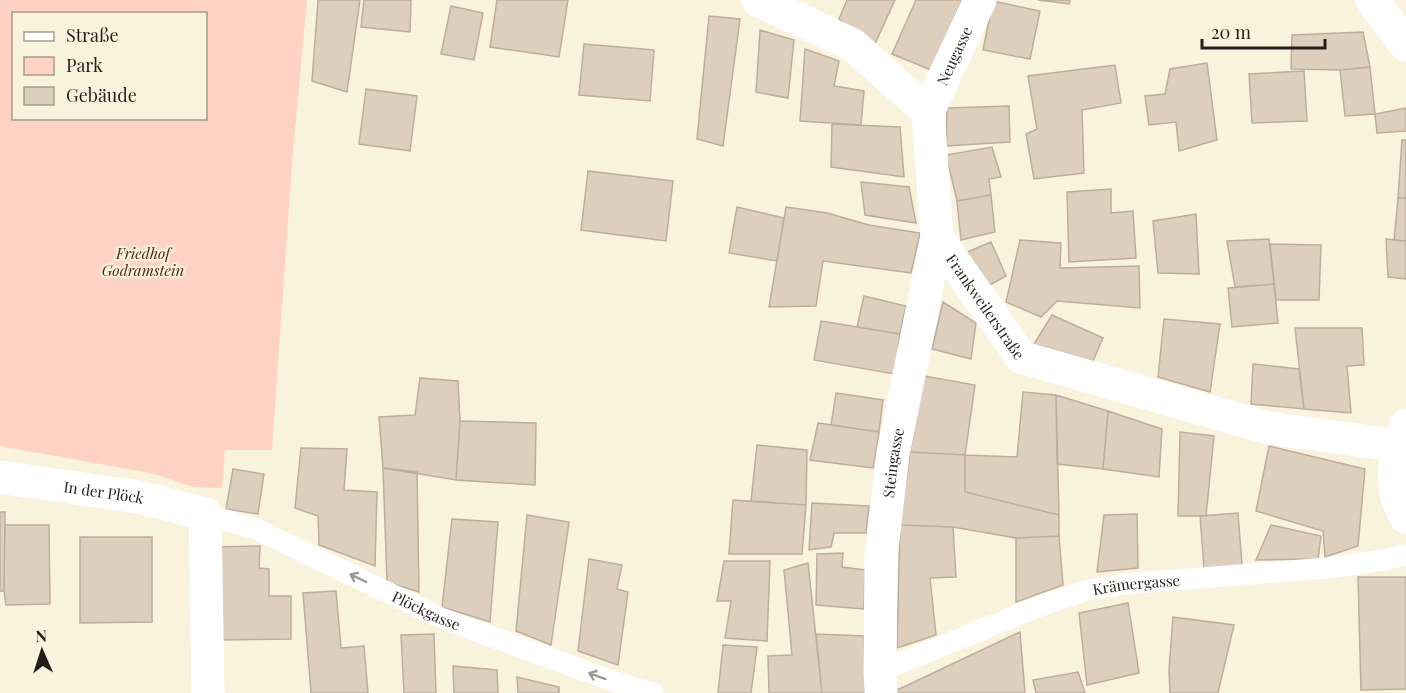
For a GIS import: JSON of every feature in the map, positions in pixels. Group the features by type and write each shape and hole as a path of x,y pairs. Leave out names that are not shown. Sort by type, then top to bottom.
{"street":[{"path":"758,0 853,45 928,111"},
{"name":"Neugasse","path":"928,111 980,0"},
{"path":"1372,0 1406,45"},
{"name":"Frankweilerstraße","path":"928,111 937,237 1021,357 1268,428 1379,443 1402,436"},
{"name":"Steingasse","path":"881,682 881,557 893,453 937,237"},
{"path":"1402,436 1394,473 1396,492 1406,517"},
{"name":"In der Plöck","path":"0,477 139,497 205,514"},
{"path":"205,514 208,693"}],"lane":[{"name":"Plöckgasse","path":"205,514 256,529 441,618 607,680 653,693"},
{"name":"Krämergasse","path":"881,682 1034,608 1088,590 1124,584 1327,567 1406,555"}],"green space":[{"name":"Friedhof Godramstein","path":"0,0 307,0 292,164 272,450 225,450 222,488 194,487 150,473 0,446"}],"building":[{"path":"318,0 360,0 347,92 312,81"},
{"path":"364,0 411,0 410,32 361,27"},
{"path":"497,0 568,0 559,57 490,47"},
{"path":"847,0 895,0 874,46 839,19"},
{"path":"916,0 962,0 931,70 892,54"},
{"path":"1038,0 1070,0 1069,4"},
{"path":"993,1 1040,11 1030,59 983,50"},
{"path":"451,6 483,13 474,60 441,54"},
{"path":"709,16 740,19 723,146 697,139"},
{"path":"760,30 794,40 788,98 756,92"},
{"path":"1363,32 1370,67 1340,70 1291,69 1292,35"},
{"path":"584,44 654,50 650,101 579,95"},
{"path":"805,49 839,61 834,86 864,91 861,125 800,121"},
{"path":"1207,63 1217,140 1179,151 1176,122 1149,125 1145,96 1165,94 1170,69"},
{"path":"1115,65 1121,103 1082,110 1084,173 1034,179 1026,134 1037,129 1028,76"},
{"path":"1370,67 1375,114 1345,116 1340,70"},
{"path":"1304,71 1307,121 1252,123 1249,74"},
{"path":"366,89 417,96 410,151 359,144"},
{"path":"1009,106 1010,142 946,146 947,108"},
{"path":"1406,108 1406,131 1377,133 1375,114"},
{"path":"832,124 900,127 904,177 831,167"},
{"path":"1402,140 1406,140 1406,198 1398,198"},
{"path":"992,147 1001,177 989,179 991,195 957,201 946,155"},
{"path":"588,171 673,181 666,241 581,230"},
{"path":"861,182 909,187 916,223 865,215"},
{"path":"1111,189 1111,213 1133,211 1136,258 1069,262 1067,192"},
{"path":"991,195 995,232 961,240 957,201"},
{"path":"1398,198 1406,198 1406,241 1394,240"},
{"path":"737,207 784,218 777,261 729,253"},
{"path":"786,207 827,213 869,225 920,233 911,273 823,261 816,306 769,307"},
{"path":"1196,214 1199,274 1158,273 1153,221"},
{"path":"1269,239 1274,284 1235,287 1227,241"},
{"path":"1386,239 1406,241 1406,279 1388,277"},
{"path":"1020,240 1061,243 1060,268 1139,266 1140,308 1057,301 1041,317 1006,302"},
{"path":"991,242 1006,276 990,285 967,252"},
{"path":"1270,244 1321,245 1319,300 1276,300"},
{"path":"1274,284 1278,323 1232,327 1228,288"},
{"path":"864,296 906,306 900,334 857,327"},
{"path":"943,302 976,323 971,359 932,349"},
{"path":"1052,315 1103,338 1093,361 1034,344"},
{"path":"1164,319 1220,324 1210,392 1158,377"},
{"path":"821,321 900,334 894,374 814,360"},
{"path":"1295,328 1362,328 1364,365 1347,366 1351,413 1304,409"},
{"path":"1253,364 1299,369 1304,409 1251,404"},
{"path":"924,376 975,385 965,455 910,452"},
{"path":"420,378 458,381 460,421 456,480 383,468 379,417 415,415"},
{"path":"1023,392 1056,395 1059,515 965,492 965,455 1017,457"},
{"path":"836,393 883,400 879,432 831,425"},
{"path":"1056,395 1108,411 1103,469 1057,464"},
{"path":"1108,411 1162,429 1159,477 1103,469"},
{"path":"460,421 536,423 535,485 456,480"},
{"path":"818,423 879,432 873,468 810,460"},
{"path":"1180,432 1214,436 1206,516 1178,516"},
{"path":"757,445 807,450 806,505 751,501"},
{"path":"1269,446 1365,469 1358,546 1325,557 1323,531 1256,511"},
{"path":"301,448 347,449 344,490 377,492 375,566 319,545 318,516 295,508"},
{"path":"910,452 965,455 965,492 1059,515 1059,536 1016,538 953,527 900,525"},
{"path":"383,468 417,472 419,592 387,582"},
{"path":"233,469 264,474 258,514 226,509"},
{"path":"733,500 806,505 802,554 729,554"},
{"path":"812,503 869,506 866,533 834,533 831,547 809,550"},
{"path":"0,512 5,512 4,591 0,591"},
{"path":"1238,513 1242,565 1204,568 1200,516"},
{"path":"1137,514 1138,568 1097,572 1104,515"},
{"path":"527,515 569,522 551,645 516,631"},
{"path":"452,519 498,522 490,622 442,607"},
{"path":"5,525 49,525 50,604 6,605 4,591"},
{"path":"900,525 953,527 956,577 930,578 936,635 897,648"},
{"path":"1271,525 1321,536 1318,559 1256,560"},
{"path":"1059,536 1063,585 1016,602 1016,538"},
{"path":"80,537 152,537 152,622 80,623"},
{"path":"260,546 259,568 269,569 269,596 291,596 291,639 217,640 216,547"},
{"path":"843,553 842,567 865,570 864,609 816,605 817,554"},
{"path":"589,559 622,565 617,589 628,592 618,665 578,651"},
{"path":"724,561 770,561 767,641 725,638 731,601 717,601"},
{"path":"808,563 822,693 769,693 768,656 792,655 784,570"},
{"path":"1358,577 1406,577 1406,689 1361,690"},
{"path":"336,591 341,648 364,646 368,693 311,693 303,593"},
{"path":"1128,603 1139,673 1087,685 1079,613"},
{"path":"1173,617 1234,625 1218,693 1170,693 1169,669"},
{"path":"1020,632 1025,693 897,693 897,690"},
{"path":"434,634 436,693 404,693 401,635"},
{"path":"816,634 864,636 865,693 822,693"},
{"path":"723,645 757,647 751,693 718,693"},
{"path":"453,666 497,670 498,693 454,693"},
{"path":"1078,672 1085,693 1036,693 1033,680"},
{"path":"517,677 559,687 559,693 518,693"}]}
